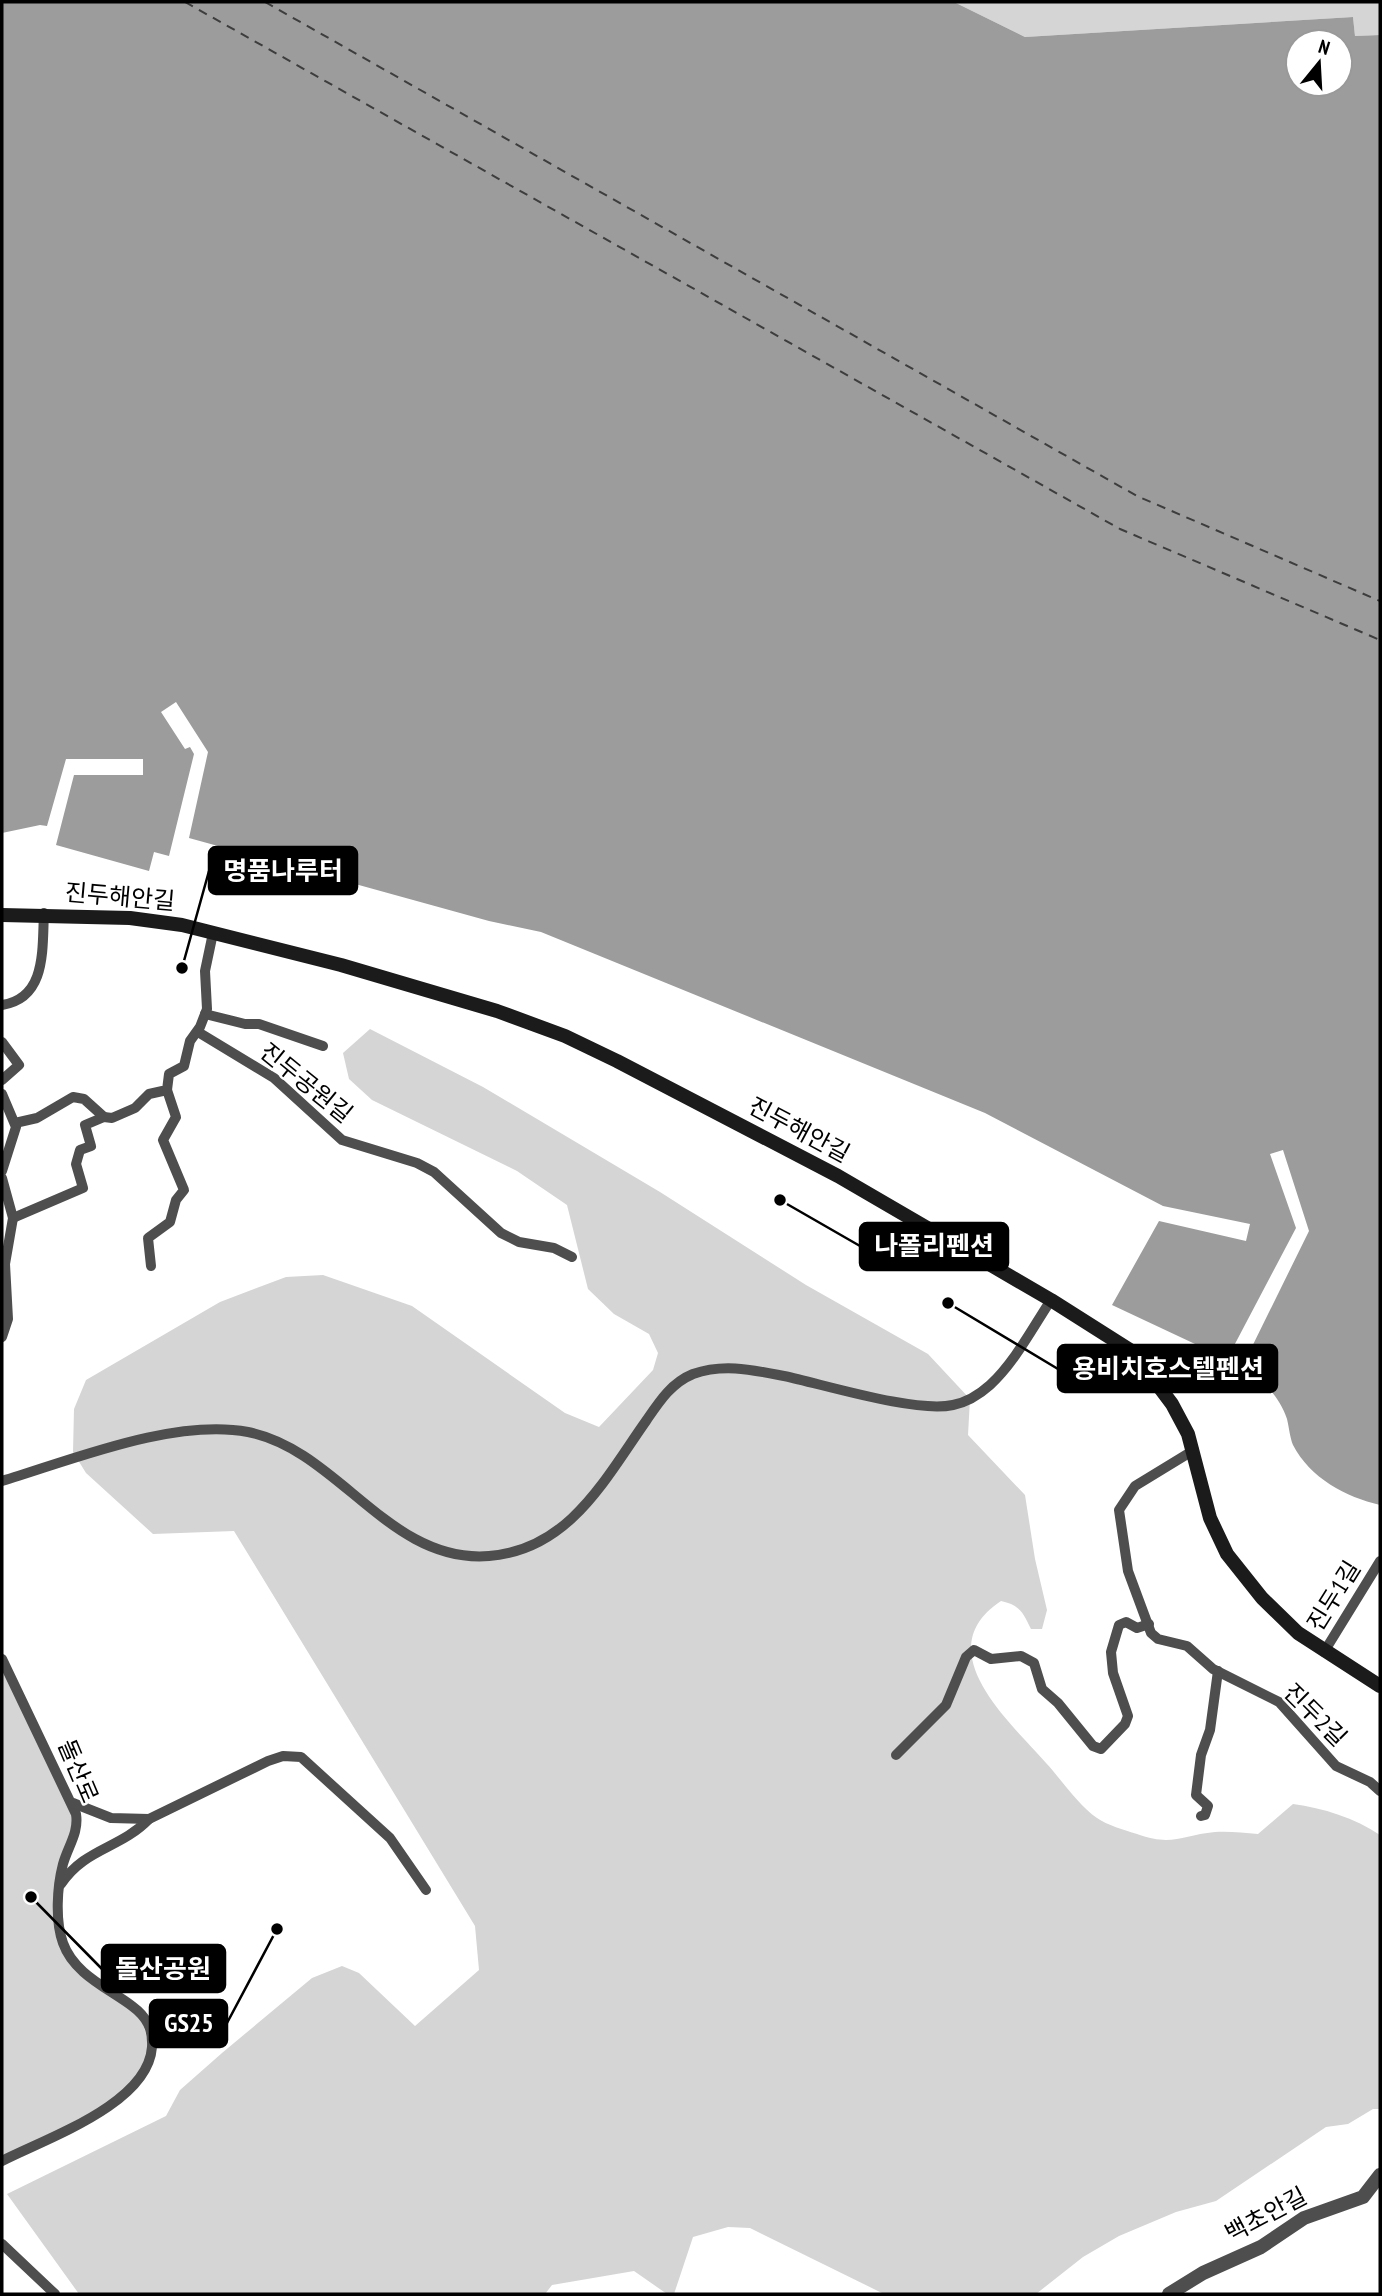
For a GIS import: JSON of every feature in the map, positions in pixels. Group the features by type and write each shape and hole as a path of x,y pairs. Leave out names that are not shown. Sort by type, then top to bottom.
{"street":[{"name":"진두해안길","path":"2,915 130,918 213,933 341,965 497,1011 565,1036 838,1176 1051,1300 1120,1342 1139,1357 1172,1404 1194,1450 1210,1518 1227,1555 1278,1615 1324,1652 1380,1686"},
{"name":"백초안길","path":"1169,2294 1203,2273 1261,2247 1304,2218 1363,2197 1380,2175"}],"lane":[{"path":"2,1005 22,999 35,984 41,966 44,914"},
{"path":"151,1266 148,1238 170,1222 176,1200 184,1190 163,1140 176,1117 167,1090 169,1074 184,1066 188,1045 198,1032 205,1014 208,1001 205,971 213,933"},
{"name":"진두공원길","path":"205,1014 244,1024 259,1024 323,1046"},
{"name":"진두공원길","path":"198,1032 274,1078 342,1140 417,1163 434,1172 501,1233 519,1242 554,1248 572,1257"},
{"path":"2,1042 19,1065 2,1080"},
{"path":"13,1218 83,1188 76,1164 78,1153 91,1146 85,1125 104,1117 118,1117 135,1108 149,1094 167,1090"},
{"path":"2,1094 15,1123 2,1171"},
{"path":"15,1123 37,1118 74,1097 84,1099 104,1117"},
{"path":"2,1178 13,1218 5,1264 8,1319 2,1338"},
{"path":"2,1481 141,1439 202,1432 245,1432 263,1436 303,1455 382,1518 428,1545 472,1556 507,1553 546,1538 576,1517 593,1499 659,1402 682,1379 706,1370 742,1367 913,1404 951,1405 970,1399 994,1382 1051,1300"},
{"path":"896,1755 946,1705 966,1657 974,1650 991,1659 1021,1656 1034,1662 1042,1689 1093,1746 1101,1749 1125,1724 1128,1716 1113,1673 1111,1652 1119,1625 1126,1622 1138,1628 1149,1624 1128,1571 1119,1510 1135,1486 1194,1450"},
{"name":"진두1길","path":"1324,1652 1380,1562"},
{"name":"진두2길","path":"1149,1624 1158,1639 1187,1646 1218,1671 1279,1702 1336,1766 1370,1782 1380,1791"},
{"name":"돌산로","path":"2,1659 73,1803 78,1824 64,1861 61,1884 59,1926 71,1960 96,1982 140,2012 151,2031 151,2052 141,2078 118,2102 2,2161"},
{"path":"1201,1816 1205,1815 1208,1806 1195,1795 1195,1782 1201,1755 1209,1737 1218,1671"},
{"path":"61,1884 76,1864 132,1835 149,1819 268,1761 283,1756 301,1756 390,1838 426,1890"},
{"path":"73,1803 111,1818 149,1819"},
{"path":"2,2244 55,2294"}],"shaded area":[{"path":"2,2 954,2 1025,37 1353,17 1355,36 1380,35 1380,1505 1342,1491 1309,1467 1293,1445 1287,1419 1275,1395 1242,1367 1309,1231 1283,1150 1270,1154 1296,1228 1227,1359 1112,1305 1159,1221 1246,1241 1250,1224 1163,1206 985,1113 541,932 489,921 189,838 208,752 176,702 161,712 185,749 190,747 194,754 169,856 154,852 149,871 56,845 74,775 143,775 143,759 66,759 47,826 2,833"},
{"path":"954,2 1380,2 1380,35 1355,36 1353,17 1025,37"},
{"path":"370,1029 483,1087 660,1192 806,1285 928,1354 970,1399 968,1435 1025,1495 1035,1559 1047,1610 1042,1629 1031,1629 1020,1610 1001,1601 980,1620 972,1641 973,1663 982,1685 996,1706 1090,1813 1121,1829 1149,1838 1168,1840 1215,1832 1258,1834 1293,1804 1338,1815 1380,1835 1380,2109 1373,2109 1348,2124 1326,2127 1216,2201 1176,2212 1119,2236 1083,2257 1036,2294 884,2294 750,2228 728,2227 693,2237 674,2294 667,2294 634,2271 552,2285 545,2294 79,2294 7,2194 166,2116 180,2090 312,1978 342,1966 359,1973 415,2026 479,1970 475,1926 234,1531 153,1534 86,1473 73,1452 74,1409 86,1380 220,1302 286,1277 323,1275 412,1306 565,1413 599,1427 653,1370 658,1353 649,1334 614,1314 588,1289 567,1205 517,1171 372,1100 349,1079 343,1053"},
{"path":"2,1659 76,1814 64,1861 58,1910 71,1960 140,2013 151,2052 130,2092 2,2161"}],"ferry route":[{"path":"185,2 1120,529 1380,640"},
{"path":"265,2 1137,496 1380,601"}],"place":[{"name":"명품나루터","path":"182,968"},
{"name":"나폴리펜션","path":"780,1200"},
{"name":"용비치호스텔펜션","path":"948,1303"},
{"name":"돌산공원","path":"31,1897"},
{"name":"GS25","path":"277,1929"}]}
